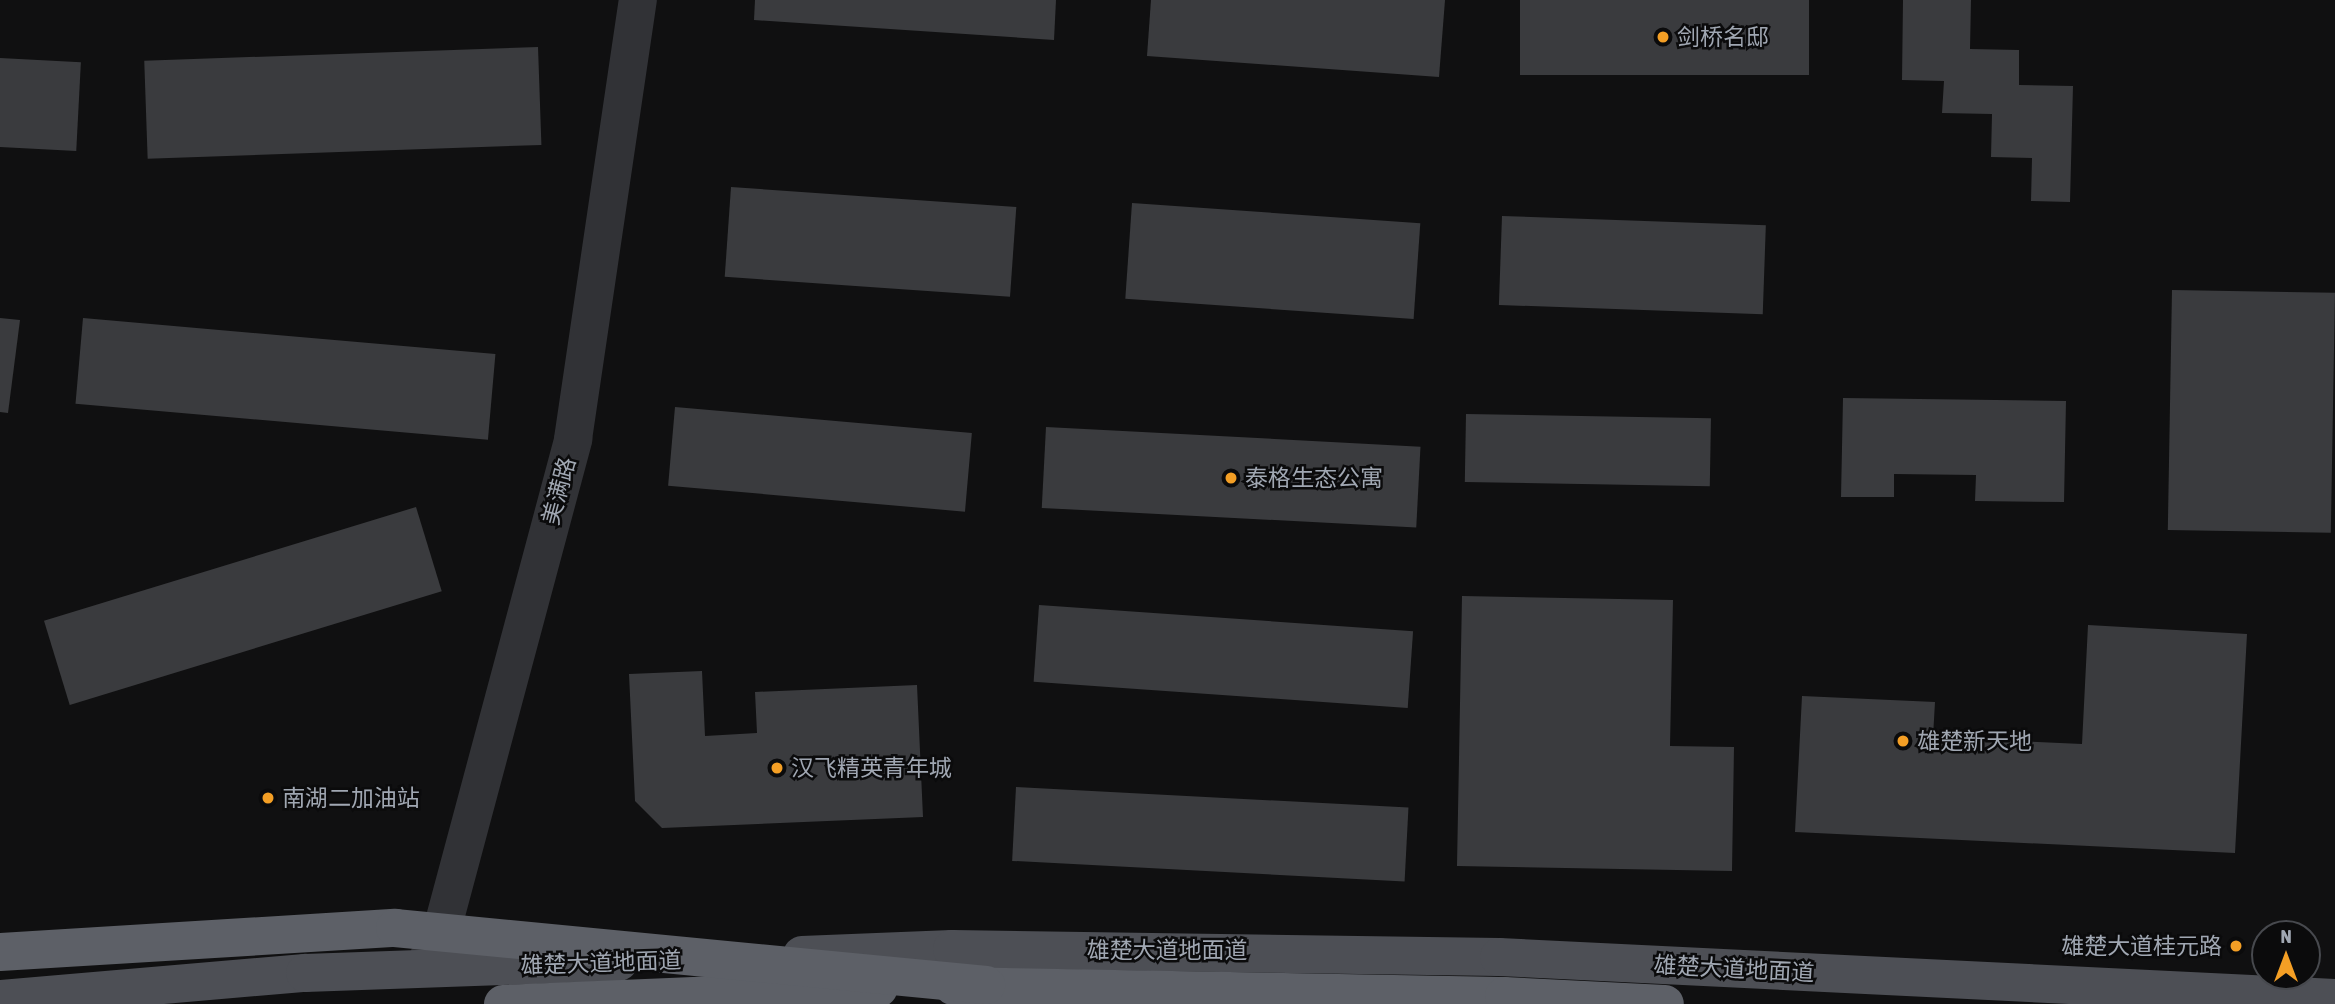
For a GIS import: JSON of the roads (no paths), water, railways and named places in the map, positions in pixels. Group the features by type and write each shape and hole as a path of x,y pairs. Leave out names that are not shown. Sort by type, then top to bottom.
{"highway":[{"path":"0,952 395,928 986,985"},
{"path":"503,1004 695,992 986,985 1665,1004"}],"main road":[{"name":"雄楚大道地面道","path":"0,999 305,973 952,949 1240,950 1499,957 2335,998"}],"street":[{"name":"美满路","path":"423,969 444,922 573,439 638,0"}],"place":[{"name":"剑桥名邸","path":"1663,37"},
{"name":"泰格生态公寓","path":"1231,478"},
{"name":"雄楚新天地","path":"1903,741"},
{"name":"汉飞精英青年城","path":"777,768"},
{"name":"南湖二加油站","path":"268,798"},
{"name":"雄楚大道桂元路","path":"2236,946"}]}
